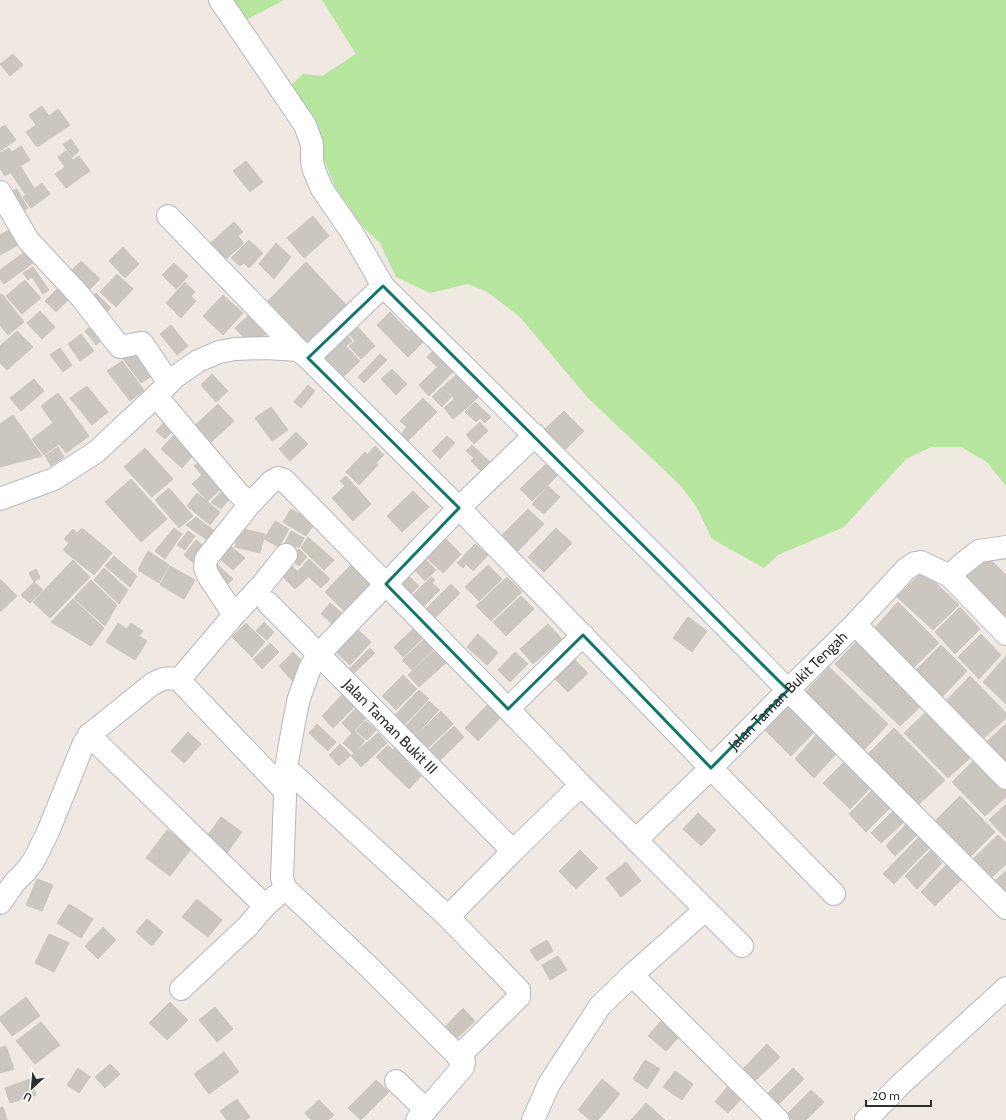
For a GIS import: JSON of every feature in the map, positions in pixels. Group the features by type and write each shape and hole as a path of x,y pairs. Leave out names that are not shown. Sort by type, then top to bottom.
{"street":[{"path":"220,0 304,125 312,144 312,161 317,179 326,196 353,234 383,286 535,435 1006,908"},
{"path":"0,192 28,240 81,297 119,346 142,343 162,390 238,493 250,504"},
{"path":"168,216 303,354 459,508 834,894"},
{"path":"0,500 54,479 96,452 175,377 198,361 219,352 235,349 266,348 303,354 383,286"},
{"path":"396,1081 422,1115 463,1067 464,1062 370,967 285,888 282,878 286,768 299,698 310,668 318,655 459,508 535,435"},
{"path":"234,615 209,577 205,568 206,559 250,504 271,482 278,478 284,480 508,708 581,785 704,910 742,946"},
{"path":"1006,547 979,551 950,576 1006,634"},
{"path":"179,680 286,555"},
{"name":"Jalan Taman Bukit Tengah","path":"636,840 711,768 855,624 906,569 915,563 921,562 950,576"},
{"name":"Jalan Taman Bukit III","path":"268,603 513,851"},
{"path":"855,624 1006,778"},
{"path":"508,708 583,635"},
{"path":"0,903 15,882 34,860 48,832 83,745 89,735 151,685 161,679 171,677 179,680 285,791"},
{"path":"89,735 265,906"},
{"path":"286,768 448,917 520,990 519,997 458,1057"},
{"path":"448,917 581,785"},
{"path":"181,989 248,926 265,906 285,888"},
{"path":"533,1120 549,1084 600,1006 704,910"},
{"path":"632,975 768,1117"},
{"path":"866,1120 901,1084 1006,988"}],"highlighted area":[{"path":"383,286 788,690 711,768 583,635 508,709 386,584 459,508 308,358"}],"green space":[{"path":"230,0 284,0 244,21"},
{"path":"322,0 1006,0 1006,486 987,462 961,447 931,447 906,459 844,527 778,555 764,568 712,539 696,506 681,486 588,398 519,316 487,292 468,284 430,293 396,277 380,243 342,203 324,160 315,129 288,88 303,74 322,76 356,54"}],"building":[{"path":"13,54 23,65 10,76 0,64"},
{"path":"42,106 49,116 58,109 70,125 37,147 26,132 36,125 29,115"},
{"path":"5,125 16,140 0,151 0,128"},
{"path":"71,139 79,151 72,157 63,144"},
{"path":"21,146 30,160 5,176 0,168 0,153 9,148 12,152"},
{"path":"66,151 73,160 79,156 90,171 66,188 55,174 65,167 58,157"},
{"path":"246,161 263,182 250,192 233,171"},
{"path":"21,167 34,188 25,194 11,173"},
{"path":"42,183 50,194 31,208 23,197"},
{"path":"17,189 28,208 17,213 8,193"},
{"path":"313,216 329,236 304,258 287,238"},
{"path":"234,222 243,232 238,236 244,243 224,261 208,245"},
{"path":"14,227 22,243 0,255 0,235"},
{"path":"249,240 263,253 249,268 244,263 240,266 231,258"},
{"path":"276,243 291,257 274,279 259,264"},
{"path":"123,247 139,264 125,278 109,261"},
{"path":"25,252 33,263 4,284 0,279 0,270"},
{"path":"81,261 100,279 90,289 71,271"},
{"path":"306,262 350,309 303,352 266,303"},
{"path":"174,263 188,276 176,289 162,275"},
{"path":"33,267 49,290 43,294 32,277 28,280 23,273"},
{"path":"117,274 133,289 116,307 100,292"},
{"path":"25,280 41,298 22,314 6,296"},
{"path":"185,282 195,292 191,296 196,301 181,318 166,303"},
{"path":"57,289 68,300 56,312 45,301"},
{"path":"96,293 111,308 103,315 89,300"},
{"path":"2,294 24,322 8,335 0,325 0,295"},
{"path":"223,295 243,313 223,335 203,316"},
{"path":"40,311 55,327 42,339 27,323"},
{"path":"390,312 409,332 416,325 428,337 408,357 377,325"},
{"path":"249,315 268,334 247,341 235,328"},
{"path":"98,321 108,335 96,345 85,331"},
{"path":"355,324 375,346 361,359 349,346 355,341 347,332"},
{"path":"171,325 188,346 177,355 160,334"},
{"path":"17,331 33,347 7,370 0,363 0,346"},
{"path":"344,332 352,341 346,346 360,361 343,377 321,355"},
{"path":"81,334 94,351 80,361 68,344"},
{"path":"141,346 159,371 141,383 123,359"},
{"path":"437,347 447,357 437,367 427,357"},
{"path":"60,348 72,365 63,372 50,355"},
{"path":"380,354 387,360 364,383 358,377"},
{"path":"447,358 457,368 429,396 419,385"},
{"path":"122,361 144,390 130,401 107,371"},
{"path":"392,369 407,384 396,395 381,379"},
{"path":"460,371 482,393 465,410 443,387"},
{"path":"212,374 228,391 216,402 201,385"},
{"path":"34,379 44,391 21,411 10,398"},
{"path":"308,385 315,391 301,408 294,402"},
{"path":"87,386 108,412 92,425 70,398"},
{"path":"442,387 451,397 442,407 432,397"},
{"path":"58,393 89,436 66,453 59,444 44,455 32,439 53,423 41,406"},
{"path":"423,398 437,412 408,441 401,434 407,427 400,421"},
{"path":"454,399 464,410 453,419 444,408"},
{"path":"475,402 491,417 485,423 480,418 476,422 465,412"},
{"path":"218,404 234,421 207,446 191,429"},
{"path":"271,407 288,430 272,441 255,418"},
{"path":"564,411 584,431 563,452 542,432"},
{"path":"13,415 42,456 0,467 0,424"},
{"path":"166,420 175,428 165,439 156,431"},
{"path":"480,422 488,431 474,444 466,435"},
{"path":"296,432 308,444 290,461 279,449"},
{"path":"175,434 196,452 182,468 161,449"},
{"path":"447,436 455,443 440,459 432,451"},
{"path":"472,445 492,464 483,473 471,461 474,458 466,451"},
{"path":"375,446 384,455 376,463 378,465 359,485 346,472 365,452 367,455"},
{"path":"58,447 64,457 51,466 45,456"},
{"path":"145,448 173,479 152,497 124,467"},
{"path":"202,460 226,484 208,501 192,484 202,475 194,466"},
{"path":"549,461 560,473 532,501 520,489"},
{"path":"346,476 371,504 353,521 332,498 345,486 340,481"},
{"path":"131,479 167,519 141,542 105,502"},
{"path":"548,486 560,497 544,514 532,504"},
{"path":"226,487 234,493 221,509 211,502"},
{"path":"169,488 193,516 179,528 155,500"},
{"path":"413,491 429,507 402,532 387,516"},
{"path":"197,493 220,512 210,525 187,506"},
{"path":"291,509 315,523 306,536 283,522"},
{"path":"528,509 544,524 517,552 501,536"},
{"path":"196,517 221,536 214,545 186,525"},
{"path":"275,521 289,529 279,547 264,539"},
{"path":"82,528 112,553 94,575 63,550 69,543 64,539 73,529 77,533"},
{"path":"174,528 182,534 165,559 155,551"},
{"path":"239,528 265,534 260,553 235,547"},
{"path":"556,528 572,543 544,572 528,557"},
{"path":"188,531 195,536 185,550 177,545"},
{"path":"291,531 304,538 299,548 296,546 293,552 283,547"},
{"path":"308,537 334,560 324,570 301,548"},
{"path":"446,539 461,554 443,573 427,558"},
{"path":"196,540 209,551 197,566 184,555"},
{"path":"227,543 245,558 233,570 216,556"},
{"path":"475,544 488,555 473,571 466,564 463,568 457,563"},
{"path":"299,549 307,557 299,566 290,559"},
{"path":"148,551 169,565 159,583 138,570"},
{"path":"984,553 1006,575 1006,614 1000,620 958,579"},
{"path":"114,556 137,576 130,587 105,566"},
{"path":"423,557 436,570 425,581 412,567"},
{"path":"309,559 330,579 321,588 300,569"},
{"path":"73,560 90,577 50,618 33,602"},
{"path":"289,563 298,572 300,569 308,577 295,589 279,573"},
{"path":"353,563 372,582 344,611 325,592"},
{"path":"217,564 233,579 227,585 212,570"},
{"path":"488,565 502,579 479,601 465,587"},
{"path":"170,566 195,580 184,599 160,585"},
{"path":"104,568 128,590 119,604 94,580"},
{"path":"36,569 40,578 34,582 29,573"},
{"path":"404,571 419,586 408,596 393,582"},
{"path":"923,571 959,605 933,630 897,597"},
{"path":"431,577 435,580 432,583 440,590 421,609 410,598"},
{"path":"507,577 522,592 491,621 476,606"},
{"path":"0,580 17,596 0,612"},
{"path":"91,580 117,605 105,626 74,598"},
{"path":"34,582 43,590 30,603 21,595"},
{"path":"451,584 460,593 434,619 425,610"},
{"path":"521,596 534,609 506,636 493,622"},
{"path":"73,599 104,628 91,646 51,622"},
{"path":"898,602 939,643 912,669 872,631"},
{"path":"330,603 348,618 338,629 321,614"},
{"path":"960,607 980,629 955,654 935,632"},
{"path":"688,617 707,631 692,652 673,638"},
{"path":"264,622 274,632 267,640 256,631"},
{"path":"118,623 127,629 131,623 143,631 139,636 147,641 135,660 106,642"},
{"path":"246,623 265,642 252,657 232,637"},
{"path":"548,624 562,639 533,664 520,649"},
{"path":"416,626 425,636 403,657 394,647"},
{"path":"355,627 371,642 350,665 334,650"},
{"path":"478,634 498,653 487,665 467,647"},
{"path":"981,634 1001,655 979,679 958,657"},
{"path":"427,637 436,647 412,670 402,660"},
{"path":"857,641 923,704 900,726 835,664"},
{"path":"270,643 279,652 262,669 253,659"},
{"path":"941,645 967,671 940,699 913,673"},
{"path":"370,648 375,653 354,673 350,668"},
{"path":"437,648 449,660 419,687 408,675"},
{"path":"293,652 307,666 296,685 279,666"},
{"path":"515,652 528,664 510,682 498,670"},
{"path":"571,656 588,673 568,692 551,675"},
{"path":"1006,656 1006,704 983,682"},
{"path":"829,667 888,724 859,755 801,697"},
{"path":"403,675 417,689 396,710 382,696"},
{"path":"970,676 1006,713 1006,718 982,740 945,702"},
{"path":"419,690 429,699 405,724 395,715"},
{"path":"345,692 357,704 333,728 322,716"},
{"path":"429,701 439,710 415,736 405,727"},
{"path":"788,701 816,730 791,756 762,727"},
{"path":"489,703 502,716 478,741 465,728"},
{"path":"358,706 362,710 360,713 365,719 352,733 342,723"},
{"path":"441,711 453,724 426,750 414,738"},
{"path":"927,711 971,757 948,778 904,733"},
{"path":"365,721 376,730 367,740 356,731"},
{"path":"317,724 336,742 328,751 309,733"},
{"path":"1006,724 1006,765 985,743"},
{"path":"454,726 464,737 437,763 427,752"},
{"path":"894,728 945,780 915,808 865,757"},
{"path":"354,731 365,741 354,753 343,743"},
{"path":"188,732 201,744 184,763 171,751"},
{"path":"378,733 387,743 361,767 351,756"},
{"path":"817,734 837,753 814,778 795,759"},
{"path":"340,744 351,755 339,766 329,755"},
{"path":"388,745 393,750 398,745 410,756 406,761 421,776 409,789 376,757"},
{"path":"975,759 1006,791 1006,797 985,816 952,782"},
{"path":"846,760 872,786 850,809 823,783"},
{"path":"874,788 891,807 866,832 849,814"},
{"path":"960,796 995,832 969,858 933,823"},
{"path":"1006,804 1006,838 989,820"},
{"path":"894,810 905,821 881,843 871,833"},
{"path":"698,813 716,830 701,846 683,829"},
{"path":"221,817 242,832 226,854 205,839"},
{"path":"907,823 918,834 895,856 886,846"},
{"path":"167,830 192,848 170,876 146,858"},
{"path":"998,835 1006,843 1006,864 991,878 972,860"},
{"path":"919,837 929,848 894,884 883,874"},
{"path":"580,850 598,868 576,889 559,871"},
{"path":"931,850 942,863 917,889 905,876"},
{"path":"626,862 641,881 621,897 606,878"},
{"path":"946,865 961,880 935,906 921,892"},
{"path":"1006,871 1006,902 990,885"},
{"path":"37,879 53,885 42,911 26,905"},
{"path":"197,899 222,920 208,937 182,917"},
{"path":"69,904 93,919 81,938 57,923"},
{"path":"147,919 163,932 152,946 136,932"},
{"path":"103,927 116,940 98,959 85,946"},
{"path":"49,934 69,943 54,972 35,963"},
{"path":"547,940 553,951 537,961 530,950"},
{"path":"558,956 567,970 550,980 542,965"},
{"path":"26,997 40,1016 12,1036 0,1020 0,1017"},
{"path":"170,1002 188,1020 167,1040 149,1023"},
{"path":"215,1007 233,1029 217,1042 199,1020"},
{"path":"463,1008 475,1021 451,1044 439,1033"},
{"path":"661,1021 679,1037 666,1051 648,1036"},
{"path":"41,1022 60,1045 35,1064 16,1041"},
{"path":"767,1044 780,1057 753,1083 741,1071"},
{"path":"6,1046 14,1069 0,1073 0,1048"},
{"path":"224,1052 239,1072 209,1094 194,1074"},
{"path":"645,1060 660,1069 647,1089 633,1079"},
{"path":"110,1064 120,1074 105,1088 95,1077"},
{"path":"78,1068 90,1077 79,1093 67,1085"},
{"path":"793,1068 804,1079 777,1106 766,1095"},
{"path":"675,1071 693,1084 682,1100 663,1087"},
{"path":"30,1079 36,1095 10,1103 5,1088"},
{"path":"602,1079 620,1094 598,1120 590,1120 578,1110"},
{"path":"376,1080 389,1092 361,1120 348,1108"},
{"path":"727,1087 741,1099 728,1113 715,1102"},
{"path":"811,1090 824,1102 806,1120 792,1120 787,1114"},
{"path":"237,1099 250,1117 246,1120 227,1120 220,1111"},
{"path":"319,1100 334,1115 328,1120 311,1120 305,1113"},
{"path":"646,1103 665,1120 631,1120"},
{"path":"3,1107 7,1120 0,1120 0,1108"}]}
